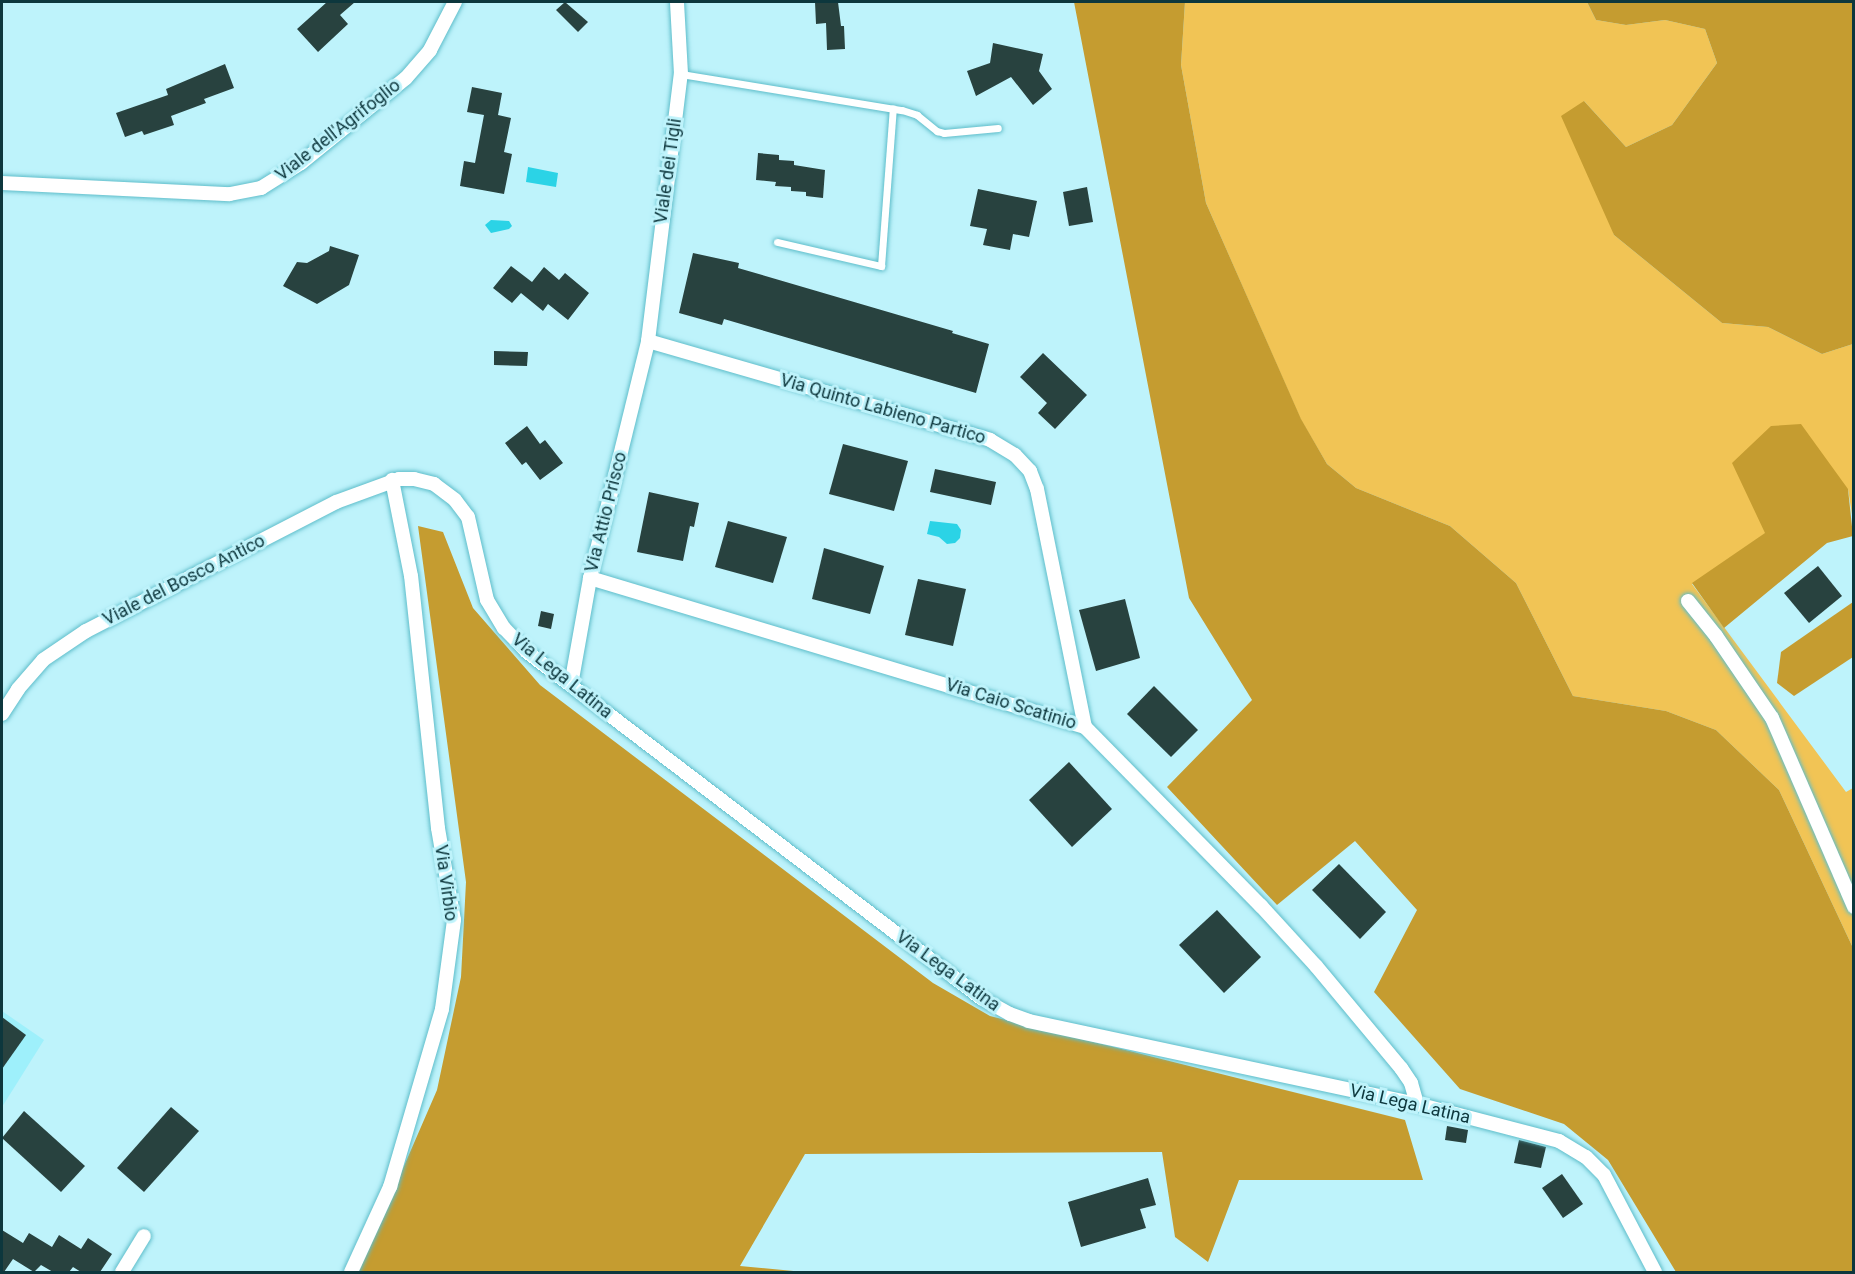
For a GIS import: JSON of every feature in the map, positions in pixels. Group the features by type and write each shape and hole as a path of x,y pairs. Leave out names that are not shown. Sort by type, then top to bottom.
{"street":[{"name":"Viale dell'Agrifoglio","path":"2,183 230,194 261,188 301,163 406,78 430,50 455,2"},
{"name":"Viale dei Tigli","path":"648,341 681,74 677,2"},
{"name":"Via Attio Prisco","path":"571,685 590,578 648,341"},
{"name":"Via Quinto Labieno Partico","path":"648,341 990,440 1015,454 1030,471 1037,489 1085,727"},
{"name":"Via Lega Latina","path":"392,480 403,478 424,481 444,490 455,500 472,527 483,587 498,621 527,652 973,993 1000,1009 1029,1021 1417,1104 1551,1138 1581,1153 1608,1181 1655,1272"},
{"name":"Viale del Bosco Antico","path":"2,714 34,669 65,643 336,502 392,480"},
{"name":"Via Virbio","path":"351,1272 394,1176 442,1009 454,920 438,828 411,576 392,480"},
{"name":"Via Caio Scatinio","path":"590,578 1085,727 1261,906 1316,966 1406,1076 1417,1104"},
{"path":"1688,601 1716,636 1772,718 1854,907"},
{"path":"122,1272 144,1236"}],"lane":[{"path":"681,74 893,108 916,115 937,131 944,133 998,128"},
{"path":"777,242 881,266 893,108"}],"shaded area":[{"path":"1074,2 1185,2 1181,65 1206,203 1301,419 1327,464 1356,488 1450,526 1516,583 1573,696 1666,711 1716,730 1779,790 1853,948 1853,1272 1676,1272 1608,1160 1564,1124 1460,1089 1374,992 1417,910 1355,841 1277,905 1167,787 1252,700 1189,598"},
{"path":"1185,2 1587,2 1596,20 1626,25 1665,20 1705,29 1717,63 1672,125 1626,147 1584,101 1614,235 1722,323 1768,327 1822,354 1853,344 1853,521 1848,489 1733,463 1766,533 1692,584 1846,792 1853,788 1853,948 1779,790 1716,730 1666,711 1573,696 1516,583 1450,526 1356,488 1327,464 1301,420 1206,203 1181,65"},
{"path":"1587,2 1853,2 1853,344 1822,354 1768,327 1722,323 1614,235 1561,116 1584,101 1626,147 1672,125 1717,63 1705,29 1665,20 1626,25 1596,20"},
{"path":"528,167 558,173 556,187 526,182"},
{"path":"491,220 509,221 512,226 509,229 491,233 485,225"},
{"path":"1801,424 1848,489 1853,536 1827,543 1724,628 1692,583 1765,533 1732,463 1771,426"},
{"path":"930,521 957,524 961,530 960,538 955,543 947,544 939,537 927,534"},
{"path":"418,526 443,532 473,608 540,685 933,983 990,1016 1405,1120 1423,1180 1239,1180 1208,1262 1175,1237 1162,1152 805,1154 740,1266 804,1272 358,1272 437,1090 461,977 466,882"},
{"path":"1853,602 1853,657 1794,696 1777,683 1781,652"},
{"path":"2,1011 44,1040 2,1107"}],"building":[{"path":"327,2 355,2 340,15 348,24 318,52 297,29"},
{"path":"565,2 588,22 578,32 556,10"},
{"path":"815,2 838,2 841,26 844,26 845,49 827,50 826,23 816,24"},
{"path":"993,43 1043,54 1039,71 1052,89 1033,105 1011,77 976,96 967,71 990,63"},
{"path":"225,64 234,88 204,99 206,103 171,116 174,125 144,135 142,131 125,137 116,113 168,95 166,89"},
{"path":"472,87 502,93 498,115 511,118 504,152 512,154 504,194 460,186 464,161 475,163 484,115 467,112"},
{"path":"758,153 779,155 779,160 794,161 794,165 825,170 823,198 806,196 806,192 791,191 791,187 775,186 776,182 756,180"},
{"path":"1087,187 1093,222 1069,226 1063,192"},
{"path":"978,189 1037,201 1029,237 1013,234 1010,250 983,245 987,229 970,226"},
{"path":"330,246 359,255 349,285 317,304 283,286 297,262 307,263 329,251"},
{"path":"693,253 739,263 738,268 953,331 952,333 989,344 976,393 724,319 722,325 679,313"},
{"path":"511,266 532,282 544,267 559,280 565,273 589,293 568,320 548,304 543,311 521,293 512,303 493,288"},
{"path":"494,351 528,352 527,366 494,365"},
{"path":"1043,353 1087,395 1055,429 1038,413 1047,403 1020,377"},
{"path":"527,426 540,444 545,440 563,463 540,480 526,462 522,465 505,443"},
{"path":"843,444 908,461 894,511 829,494"},
{"path":"935,469 996,482 991,505 930,492"},
{"path":"649,492 699,503 694,527 690,526 683,561 637,552"},
{"path":"728,521 787,537 773,583 715,567"},
{"path":"824,548 884,566 870,614 812,599"},
{"path":"1818,566 1842,596 1809,623 1784,593"},
{"path":"918,579 966,589 953,646 905,635"},
{"path":"1125,599 1140,658 1096,671 1079,610"},
{"path":"541,611 554,614 551,629 538,626"},
{"path":"1154,686 1198,730 1171,757 1127,714"},
{"path":"1069,762 1112,809 1072,847 1029,800"},
{"path":"1339,864 1386,912 1360,939 1312,890"},
{"path":"1217,910 1261,957 1224,993 1179,945"},
{"path":"2,1017 26,1035 2,1069"},
{"path":"171,1107 199,1131 144,1192 117,1168"},
{"path":"24,1111 85,1166 61,1192 2,1138"},
{"path":"1447,1126 1468,1130 1466,1143 1445,1140"},
{"path":"1519,1140 1546,1147 1541,1168 1514,1163"},
{"path":"1562,1174 1583,1204 1563,1218 1542,1188"},
{"path":"1148,1178 1156,1205 1140,1209 1146,1228 1081,1247 1068,1202"},
{"path":"2,1230 23,1243 29,1233 52,1247 59,1235 81,1249 88,1238 112,1254 100,1272 81,1272 73,1267 69,1272 53,1272 41,1265 34,1272 13,1259 2,1272"}]}
